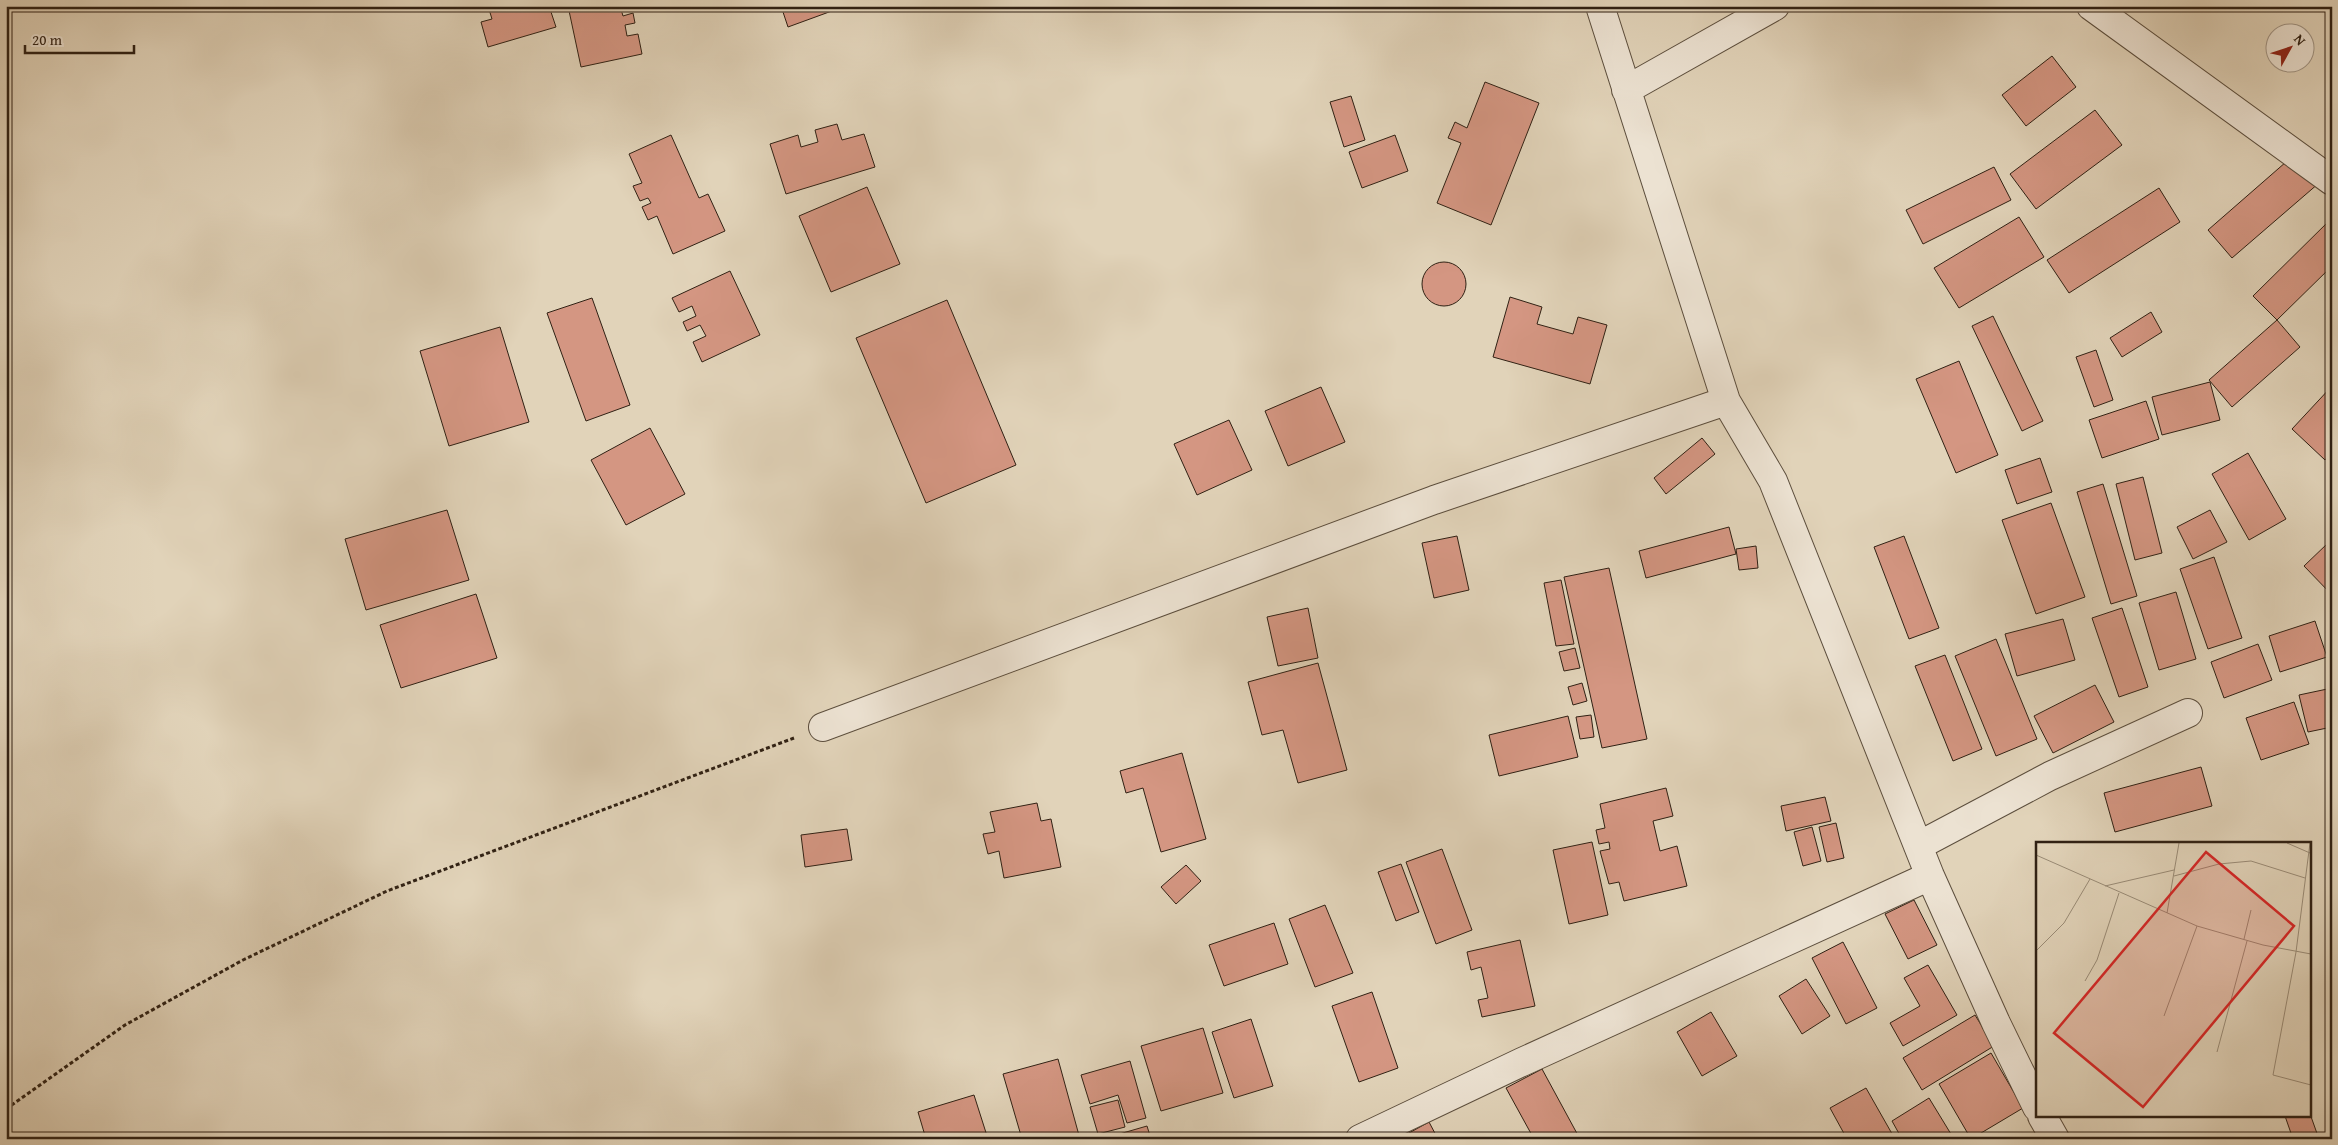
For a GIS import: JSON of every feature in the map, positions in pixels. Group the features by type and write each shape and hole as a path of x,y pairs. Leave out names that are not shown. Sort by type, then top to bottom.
{"street":[{"path":"1600,6 1726,401 1773,481 1930,876 1992,1014 2036,1105"},
{"path":"1626,90 1775,6"},
{"path":"2091,6 2332,181"},
{"path":"823,727 1434,500 1726,401"},
{"path":"1918,846 2050,776 2188,713"},
{"path":"1360,1139 1522,1062 1930,876"},
{"path":"2043,1118 2055,1139"}],"path":[{"path":"6,1109 125,1025 243,960 387,891 823,727"}],"building":[{"path":"488,6 549,6 556,27 488,47 481,22 492,19"},
{"path":"568,6 620,6 623,16 633,13 635,23 625,25 627,36 638,34 642,54 581,67"},
{"path":"781,6 840,6 840,8 788,27"},
{"path":"2052,56 2076,87 2026,126 2002,95"},
{"path":"1485,82 1539,103 1491,225 1437,203 1461,143 1448,138 1455,122 1467,128"},
{"path":"1351,96 1365,140 1344,147 1330,102"},
{"path":"2095,110 2122,145 2036,209 2010,174"},
{"path":"837,124 842,140 864,134 875,167 786,194 770,144 798,135 801,147 818,142 815,130"},
{"path":"671,135 699,198 708,194 725,231 673,254 657,216 648,220 642,207 651,203 648,198 640,201 633,186 642,183 629,154"},
{"path":"1395,135 1408,171 1362,188 1349,152"},
{"path":"2294,155 2319,183 2232,258 2208,230"},
{"path":"1994,167 2011,200 1923,244 1906,210"},
{"path":"867,187 900,264 831,292 799,216"},
{"path":"2159,188 2180,222 2069,293 2047,260"},
{"path":"2019,217 2044,257 1959,308 1934,268"},
{"path":"2332,218 2332,266 2277,320 2253,296"},
{"path":"1448,262 1460,268 1465,275 1465,293 1460,300 1453,305 1440,306 1432,303 1425,296 1422,280 1425,272 1432,265"},
{"path":"730,271 760,335 702,362 693,342 706,336 700,325 687,331 683,322 696,316 692,306 679,312 672,298"},
{"path":"1510,297 1542,307 1537,324 1573,334 1578,317 1607,325 1590,384 1493,357"},
{"path":"592,298 630,405 586,421 547,313"},
{"path":"947,300 1016,465 926,503 856,338"},
{"path":"2151,312 2162,332 2122,357 2110,338"},
{"path":"1993,316 2043,421 2022,431 1972,326"},
{"path":"2277,320 2300,347 2232,407 2209,380"},
{"path":"500,327 529,422 449,446 420,351"},
{"path":"2096,350 2113,400 2094,407 2076,357"},
{"path":"1959,361 1998,455 1956,473 1916,379"},
{"path":"2210,382 2220,420 2162,435 2152,397"},
{"path":"2332,386 2332,452 2325,460 2292,429"},
{"path":"1321,387 1345,442 1288,466 1265,411"},
{"path":"2146,401 2159,439 2102,458 2089,420"},
{"path":"1229,420 1252,470 1197,495 1174,444"},
{"path":"650,428 685,494 626,525 591,460"},
{"path":"1702,438 1715,454 1666,494 1654,478"},
{"path":"2248,453 2286,519 2249,540 2212,474"},
{"path":"2040,458 2052,492 2017,504 2005,470"},
{"path":"2143,477 2162,553 2135,560 2116,484"},
{"path":"2103,484 2137,596 2111,604 2077,492"},
{"path":"2051,503 2085,597 2036,614 2002,520"},
{"path":"447,510 469,580 366,610 345,539"},
{"path":"2210,510 2227,542 2193,559 2177,527"},
{"path":"1729,527 1736,554 1646,578 1639,551"},
{"path":"1457,536 1469,590 1434,598 1422,543"},
{"path":"1904,536 1939,628 1909,639 1874,547"},
{"path":"2328,543 2332,547 2332,595 2304,566"},
{"path":"1756,546 1758,568 1739,570 1736,549"},
{"path":"2214,557 2242,638 2208,649 2180,569"},
{"path":"1609,568 1647,739 1602,748 1564,577"},
{"path":"1561,580 1574,644 1556,646 1544,583"},
{"path":"2176,592 2196,659 2159,670 2139,603"},
{"path":"476,594 497,658 401,688 380,625"},
{"path":"1308,608 1318,658 1278,666 1267,617"},
{"path":"2122,608 2148,687 2119,697 2092,618"},
{"path":"2063,619 2075,660 2017,676 2005,634"},
{"path":"2315,621 2327,657 2280,672 2269,636"},
{"path":"1996,639 2037,739 1996,756 1955,656"},
{"path":"2258,644 2272,680 2224,698 2211,662"},
{"path":"1575,648 1580,668 1564,671 1559,652"},
{"path":"1945,655 1982,749 1953,761 1915,666"},
{"path":"1318,663 1347,770 1298,783 1283,730 1262,735 1248,682"},
{"path":"1582,683 1587,701 1573,705 1568,687"},
{"path":"2095,685 2114,722 2053,753 2034,716"},
{"path":"2332,688 2332,727 2308,732 2299,695"},
{"path":"2294,702 2309,744 2261,760 2246,718"},
{"path":"1591,715 1594,737 1580,739 1576,717"},
{"path":"1568,716 1578,757 1499,776 1489,735"},
{"path":"1182,753 1206,839 1161,852 1143,788 1126,793 1120,771"},
{"path":"2201,767 2212,806 2115,832 2104,793"},
{"path":"1666,788 1673,816 1653,821 1660,851 1677,846 1687,886 1624,901 1619,882 1609,884 1600,851 1610,849 1609,842 1599,844 1596,830 1605,828 1600,804"},
{"path":"1825,797 1831,821 1786,831 1781,806"},
{"path":"1037,803 1041,821 1051,819 1061,867 1004,878 999,851 988,854 983,834 995,832 990,812"},
{"path":"1836,823 1844,858 1827,862 1819,827"},
{"path":"1812,827 1821,861 1803,866 1794,832"},
{"path":"847,829 852,860 805,867 801,835"},
{"path":"1592,842 1608,915 1569,924 1553,850"},
{"path":"1442,849 1472,930 1436,944 1406,862"},
{"path":"1401,864 1419,912 1396,921 1378,872"},
{"path":"1186,865 1201,881 1176,904 1161,887"},
{"path":"1914,900 1937,945 1908,959 1885,914"},
{"path":"1325,905 1353,973 1315,987 1289,919"},
{"path":"1274,923 1288,964 1224,986 1209,945"},
{"path":"1520,940 1535,1006 1482,1017 1478,1000 1488,998 1481,967 1471,970 1467,952"},
{"path":"1843,942 1877,1008 1846,1024 1812,958"},
{"path":"1928,965 1957,1015 1903,1046 1890,1023 1920,1006 1904,978"},
{"path":"1806,979 1830,1016 1802,1034 1779,996"},
{"path":"1372,992 1398,1068 1359,1082 1332,1006"},
{"path":"1711,1012 1737,1056 1702,1076 1677,1032"},
{"path":"1975,1015 1994,1046 1922,1090 1903,1058"},
{"path":"1251,1019 1273,1086 1234,1098 1212,1032"},
{"path":"1203,1028 1223,1093 1161,1111 1141,1046"},
{"path":"1991,1053 2023,1108 1971,1139 1939,1084"},
{"path":"1058,1059 1080,1139 1022,1139 1003,1074"},
{"path":"1130,1061 1146,1118 1127,1123 1118,1095 1090,1104 1081,1075"},
{"path":"1542,1069 1580,1139 1534,1139 1506,1088"},
{"path":"1866,1088 1895,1139 1847,1139 1830,1108"},
{"path":"974,1095 988,1139 926,1139 918,1112"},
{"path":"1929,1098 1954,1139 1902,1139 1892,1121"},
{"path":"1118,1100 1125,1127 1098,1134 1090,1107"},
{"path":"2310,1114 2319,1139 2293,1139 2286,1118 2310,1118"},
{"path":"1429,1122 1438,1139 1398,1139"},
{"path":"1147,1126 1151,1139 1102,1139"}]}
